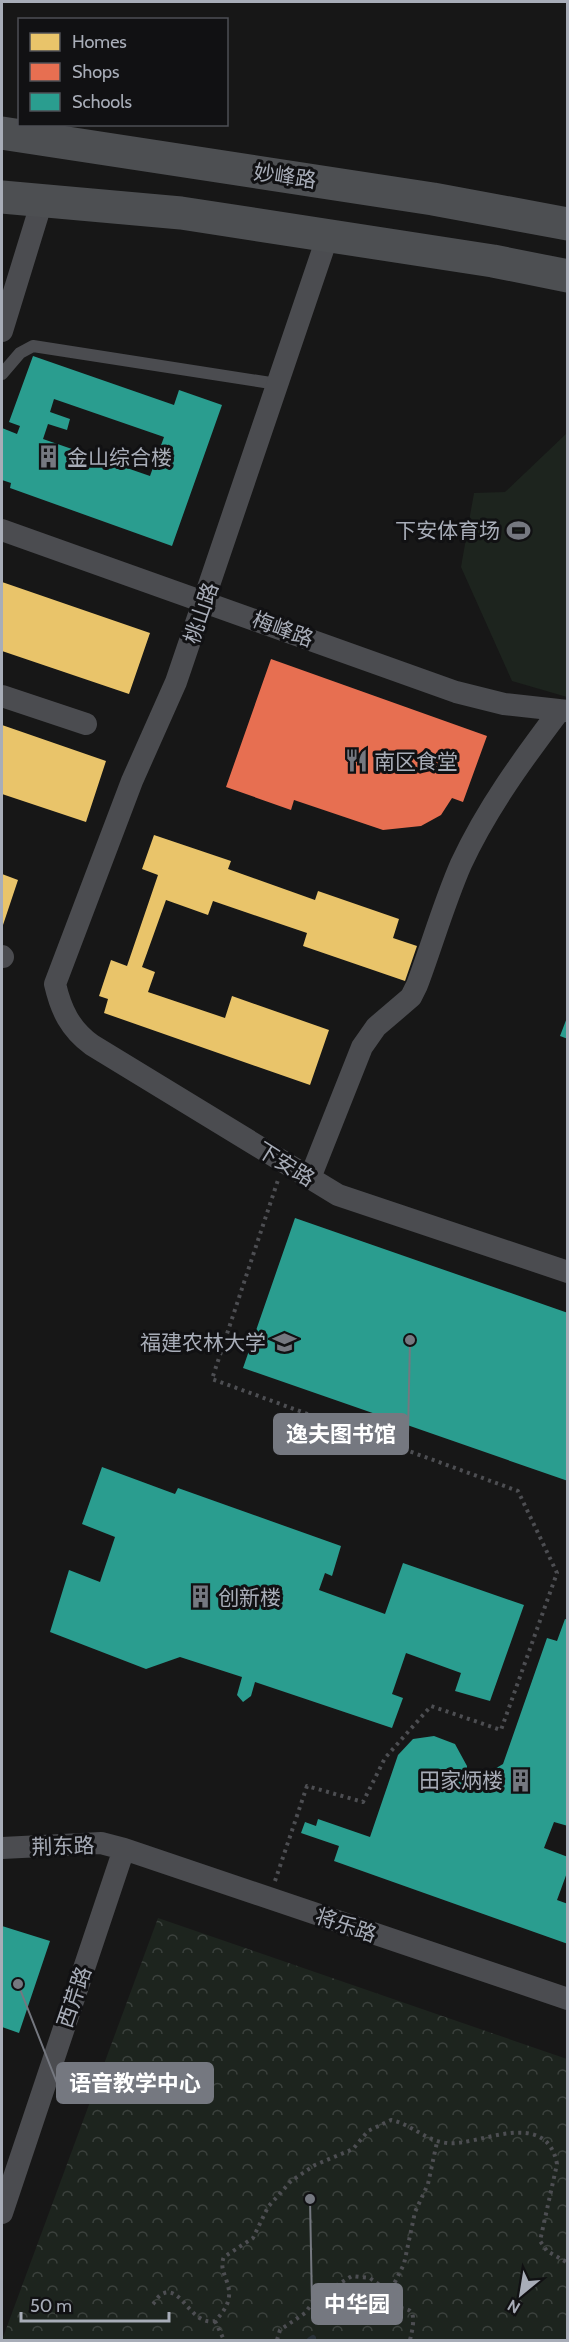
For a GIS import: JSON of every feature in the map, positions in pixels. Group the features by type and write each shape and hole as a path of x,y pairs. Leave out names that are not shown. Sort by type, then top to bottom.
{"main road":[{"name":"妙峰路","path":"2,133 400,193 567,224"},
{"path":"2,197 181,213 493,261 567,276"}],"street":[{"path":"2,331 42,201"},
{"name":"桃山路","path":"55,984 132,781 176,682 206,601 328,235"},
{"name":"梅峰路","path":"2,530 456,692 504,704 564,710"},
{"path":"2,696 86,724"},
{"path":"310,1179 362,1047 376,1027 411,997 467,852 500,792 564,710"},
{"name":"下安路","path":"55,984 59,1003 72,1028 80,1036 338,1195 567,1272"},
{"name":"荆东路","path":"2,1848 101,1843 124,1849"},
{"name":"将乐路","path":"124,1849 567,1999"},
{"name":"西芹路","path":"2,2213 124,1849"}],"lane":[{"path":"2,374 20,353 33,346 277,384"}],"path":[{"path":"268,1899 307,1786 363,1802 385,1758 431,1706 501,1730 557,1573 518,1491 212,1379 284,1162"},
{"path":"215,2321 230,2295 229,2281 222,2268 224,2257 254,2238 268,2207 291,2181 315,2165 353,2150 368,2131 384,2121 397,2121 437,2142 459,2144 503,2132 528,2135 545,2142 555,2156 556,2164 540,2241 547,2251 567,2263"},
{"path":"410,2340 414,2326 413,2314 409,2310 389,2303 388,2292 404,2264 415,2212 428,2184 437,2142"},
{"path":"276,2340 280,2330 305,2313 317,2297 352,2276 370,2278 388,2292"},
{"path":"153,2304 162,2294 169,2292 179,2297 197,2317 205,2321 215,2321"},
{"path":"215,2321 224,2340"}],"green space":[{"name":"下安体育场","path":"567,433 567,697 512,681 461,567 474,493 505,492"},
{"path":"158,1918 567,2059 567,2340 2,2340"}],"building: Homes":[{"path":"2,582 150,633 129,694 2,651"},
{"path":"2,725 106,761 86,822 2,794"},
{"path":"154,835 231,861 228,869 315,900 318,891 399,919 393,938 417,946 405,981 303,946 307,933 213,901 208,915 166,900 142,967 155,972 148,992 225,1018 232,996 329,1030 310,1085 104,1013 108,999 99,996 111,960 127,966 158,875 142,869"},
{"path":"2,874 18,880 2,928"}],"building: Shops":[{"name":"南区食堂","path":"271,659 487,736 463,802 452,798 441,815 421,826 383,830 294,800 291,810 226,787"}],"building: Schools":[{"name":"金山综合楼","path":"33,356 174,405 179,390 222,405 172,546 10,488 11,483 2,480 2,428 17,434 20,426 9,422","holes":["54,399 164,437 150,476 43,439 48,424 67,430 70,419 50,412"]},
{"path":"568,1015 568,1039 560,1036"},
{"path":"295,1218 568,1313 568,1481 243,1368"},
{"name":"创新楼","path":"102,1467 175,1494 178,1488 341,1546 332,1576 325,1573 319,1590 385,1614 403,1563 524,1605 490,1701 455,1691 461,1673 406,1653 392,1694 403,1698 392,1728 255,1682 251,1696 243,1702 237,1695 242,1677 180,1657 146,1669 50,1632 69,1570 100,1582 115,1537 82,1524"},
{"name":"田家炳楼","path":"565,1619 568,1620 568,1826 554,1822 544,1848 568,1857 568,1870 557,1900 568,1904 568,1944 334,1861 339,1846 301,1833 305,1822 316,1826 318,1819 370,1837 398,1755 413,1739 434,1736 455,1744 467,1766 467,1779 473,1782 503,1764 547,1638 557,1641"},
{"path":"2,1926 50,1941 19,2033 2,2027"}],"place":[{"name":"金山综合楼","path":"49,457"},
{"name":"下安体育场","path":"518,530"},
{"name":"南区食堂","path":"356,761"},
{"name":"逸夫图书馆","path":"410,1340"},
{"name":"福建农林大学","path":"284,1342"},
{"name":"创新楼","path":"200,1597"},
{"name":"田家炳楼","path":"521,1780"},
{"name":"语音教学中心","path":"18,1984"},
{"name":"中华园","path":"310,2199"}]}
